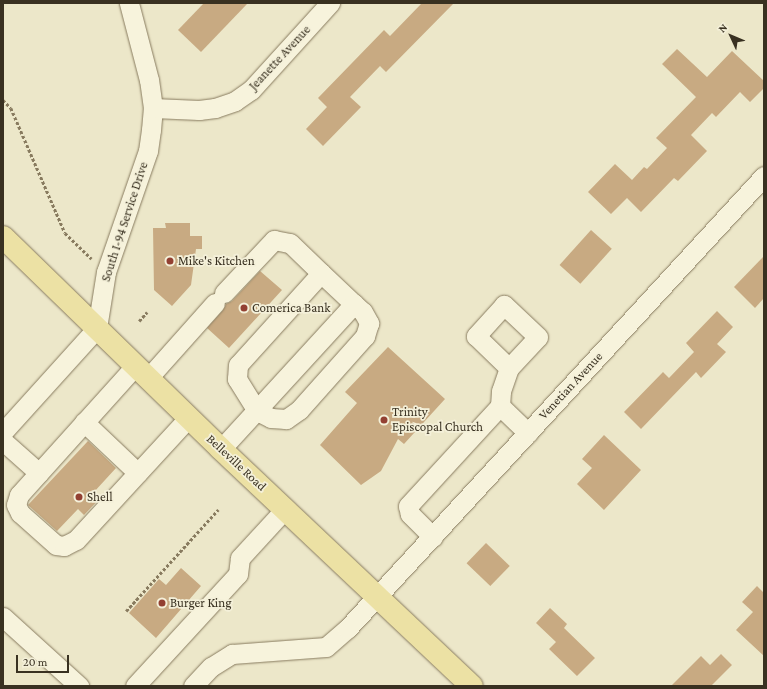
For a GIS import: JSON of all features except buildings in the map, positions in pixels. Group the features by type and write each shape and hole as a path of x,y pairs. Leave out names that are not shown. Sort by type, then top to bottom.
{"main road":[{"name":"Belleville Road","path":"3,237 221,449 379,596 472,686"}],"street":[{"name":"South I-94 Service Drive","path":"97,328 106,272 148,151 153,108 149,80 129,3"},
{"name":"Jeanette Avenue","path":"153,108 199,110 215,108 235,101 252,90 330,3"},
{"name":"Venetian Avenue","path":"192,686 211,666 232,654 326,647 379,596 764,176"},
{"path":"189,417 76,540 64,546 56,546 20,513 16,504 19,495 84,422 142,371 220,298 274,240 290,243 354,304 369,323 365,336 299,410 286,419 272,418 257,411 245,396 237,379 238,365 321,273"},
{"path":"221,449 354,304"},
{"path":"3,432 97,328"},
{"path":"433,537 410,514 408,506 500,406 501,391 509,368"},
{"path":"500,406 528,433"},
{"path":"84,422 138,473"},
{"path":"3,441 39,473"},
{"path":"135,686 238,574 240,558 285,509"},
{"path":"3,617 79,686"}],"path":[{"path":"3,100 11,108 65,233 87,254"},
{"path":"139,322 147,312"},
{"path":"126,611 144,594 218,510"}],"place":[{"name":"Mike's Kitchen","path":"170,261"},
{"name":"Comerica Bank","path":"244,308"},
{"name":"Trinity Episcopal Church","path":"384,420"},
{"name":"Shell","path":"79,497"},
{"name":"Burger King","path":"162,603"}]}
